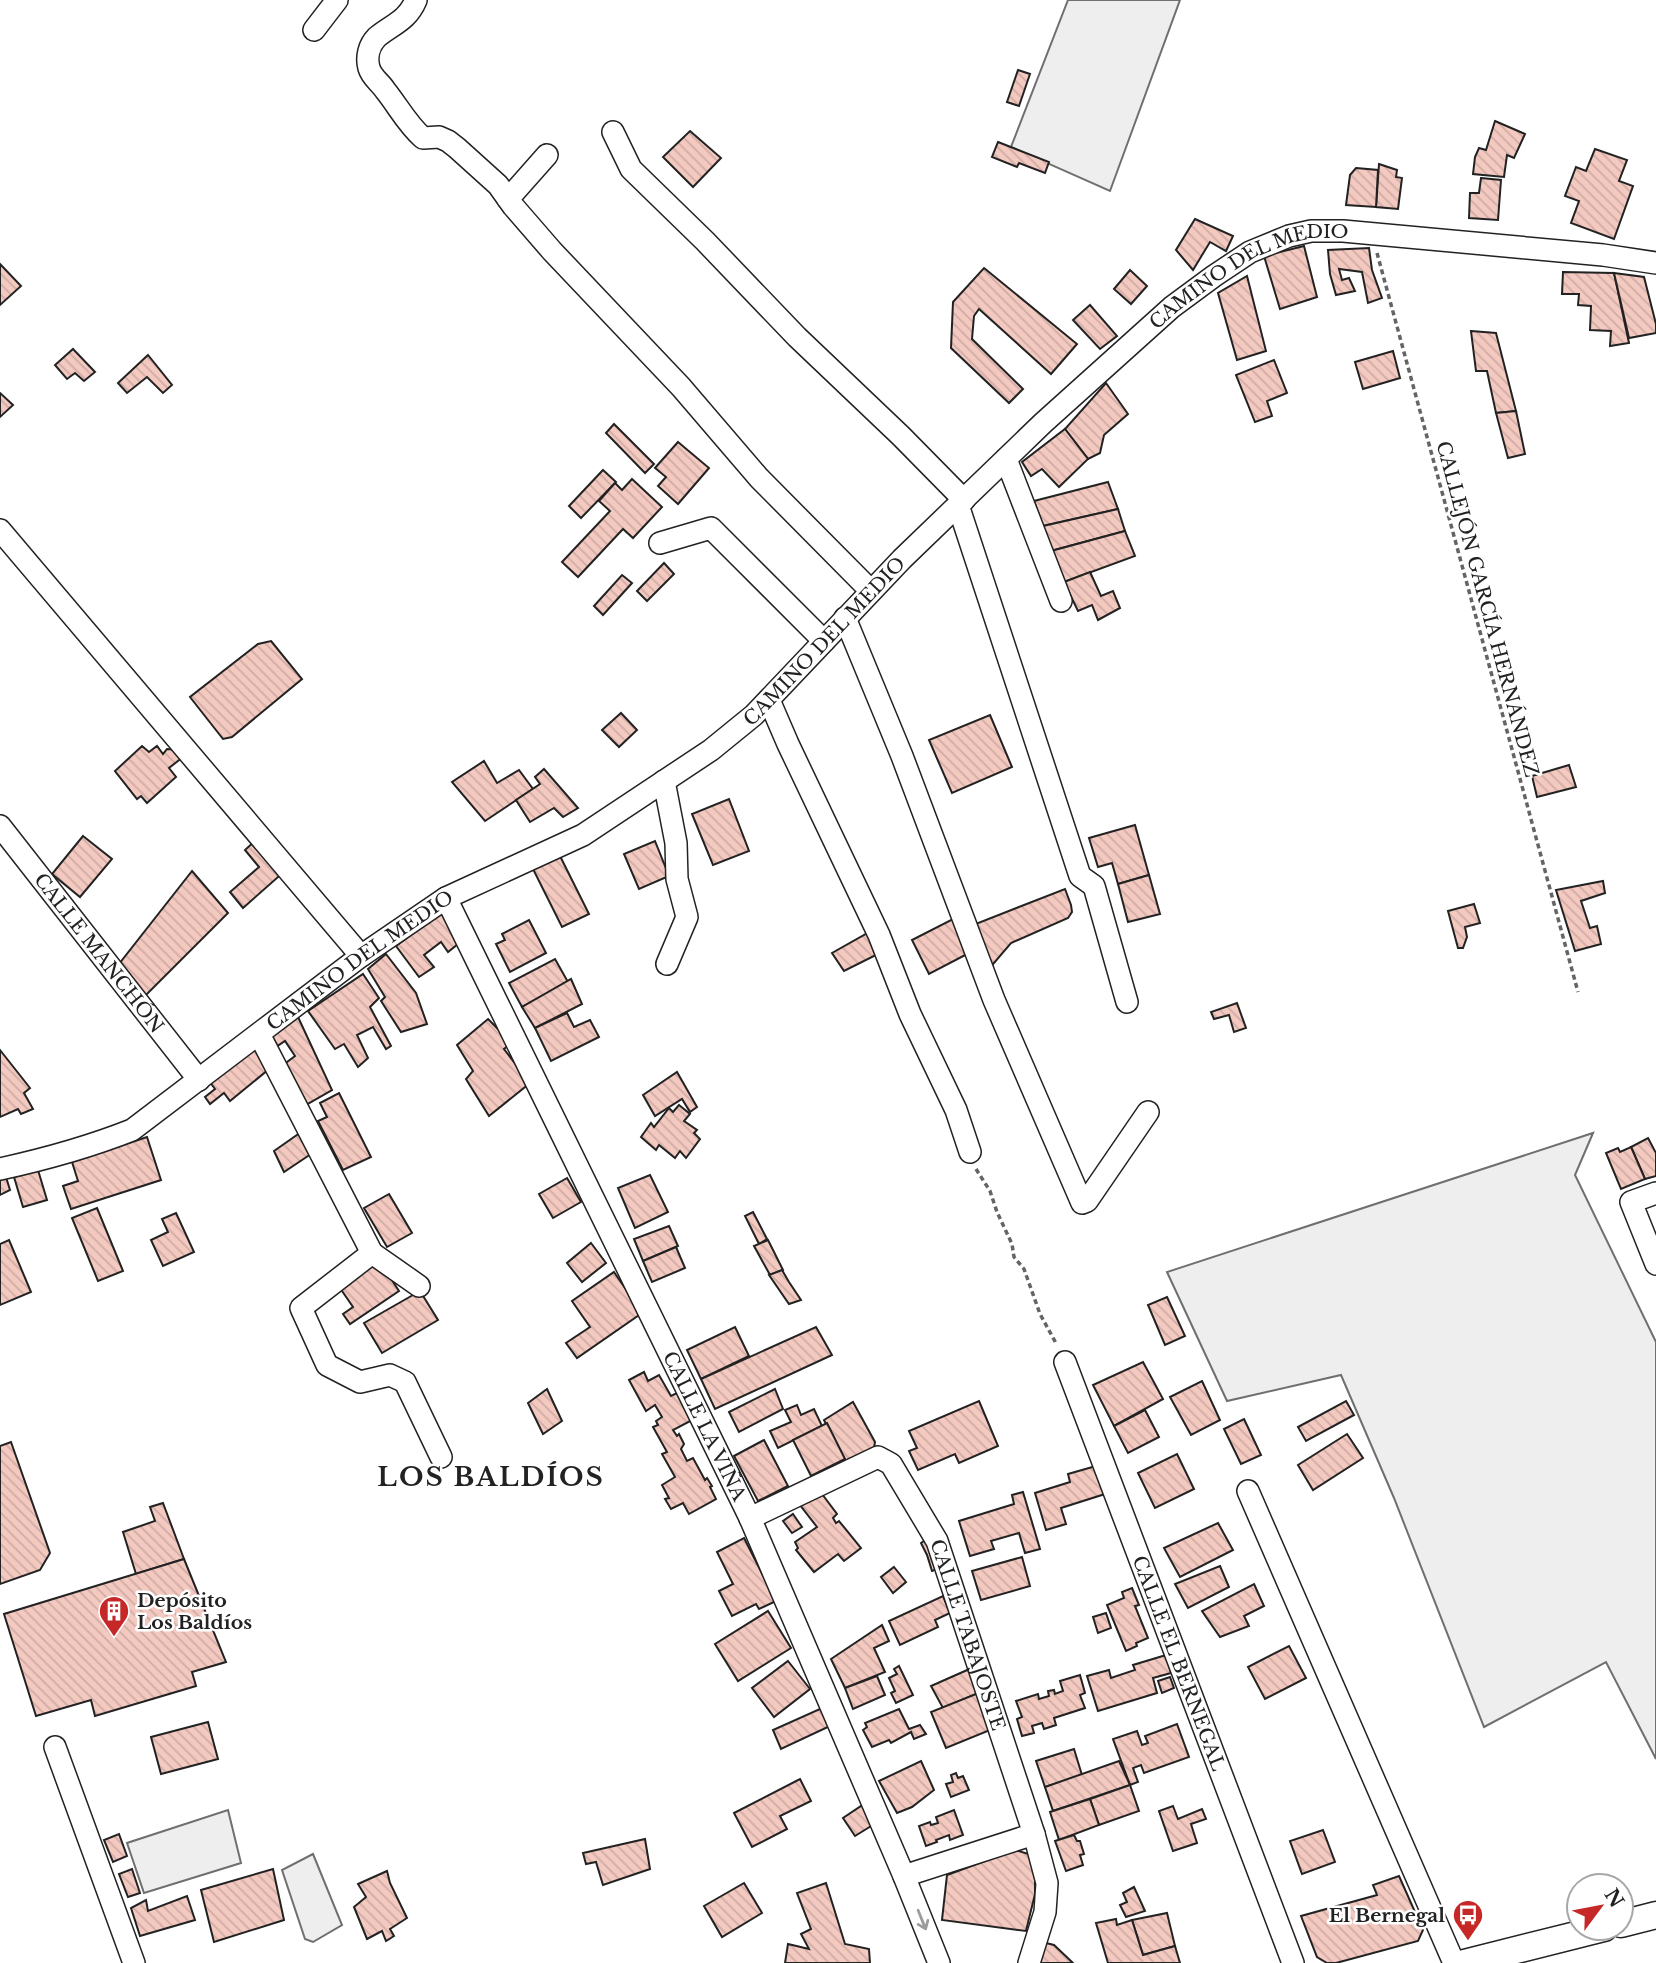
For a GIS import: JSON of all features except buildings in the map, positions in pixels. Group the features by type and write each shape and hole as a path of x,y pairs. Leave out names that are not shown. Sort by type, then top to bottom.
{"main road":[{"path":"1635,1920 1656,1915"},
{"path":"1464,1963 1565,1938"}],"street":[{"path":"314,30 337,0"},
{"path":"416,0 406,17 378,37 368,54 369,67 375,80 384,88 409,125 423,138 439,137 457,148 498,185 552,251 681,387 760,478 871,591"},
{"path":"613,132 631,169 797,337 901,436 961,502 1080,876 1094,886 1126,1002"},
{"path":"508,199 547,155"},
{"name":"CAMINO DEL MEDIO","path":"0,1169 93,1146 132,1130 361,956 446,898 583,835 711,750 754,715 871,591 1006,458 1172,307 1250,252 1289,236 1311,231 1343,231 1604,255 1656,263"},
{"path":"1006,458 1061,601"},
{"path":"660,543 711,528 824,641"},
{"path":"0,530 361,956"},
{"path":"845,618 994,1000 1082,1203 1087,1201 1148,1112"},
{"path":"769,700 879,935 910,1014 956,1110 970,1152"},
{"path":"664,781 676,843 677,879 687,917 667,964"},
{"name":"CALLE MANCHÓN","path":"0,826 200,1080"},
{"name":"CALLE LA VIÑA","path":"446,898 750,1518 939,1963"},
{"path":"259,1034 372,1253 419,1286"},
{"path":"1656,1193 1631,1202 1656,1264"},
{"path":"372,1253 301,1308 327,1364 360,1382 390,1375 405,1382 441,1457"},
{"name":"CALLE EL BERNEGAL","path":"1065,1362 1293,1963"},
{"name":"CALLE TABAJOSTE","path":"750,1518 878,1457 891,1464 937,1541 1034,1834 1047,1883 1045,1912 1029,1963"},
{"path":"1248,1491 1454,1963"},
{"path":"55,1747 134,1963"},
{"path":"904,1876 1034,1834"}],"path":[{"name":"CALLEJÓN GARCÍA HERNÁNDEZ","path":"1373,234 1379,265 1578,992"},
{"path":"970,1152 970,1161 990,1191 1013,1244 1014,1257 1024,1269 1040,1314 1063,1353 1065,1362"}],"shaded area":[{"path":"1068,0 1180,0 1110,191 1011,147"},
{"path":"1593,1133 1575,1175 1656,1342 1656,1759 1606,1662 1484,1727 1394,1498 1341,1375 1227,1401 1167,1272"},
{"path":"228,1810 241,1863 144,1893 127,1843"},
{"path":"313,1854 342,1925 313,1942 305,1939 282,1870"}],"place":[{"name":"Depósito Los Baldíos","path":"114,1638"},
{"name":"El Bernegal","path":"1468,1942"}],"district":[{"name":"LOS BALDÍOS","path":"491,1477"}]}
